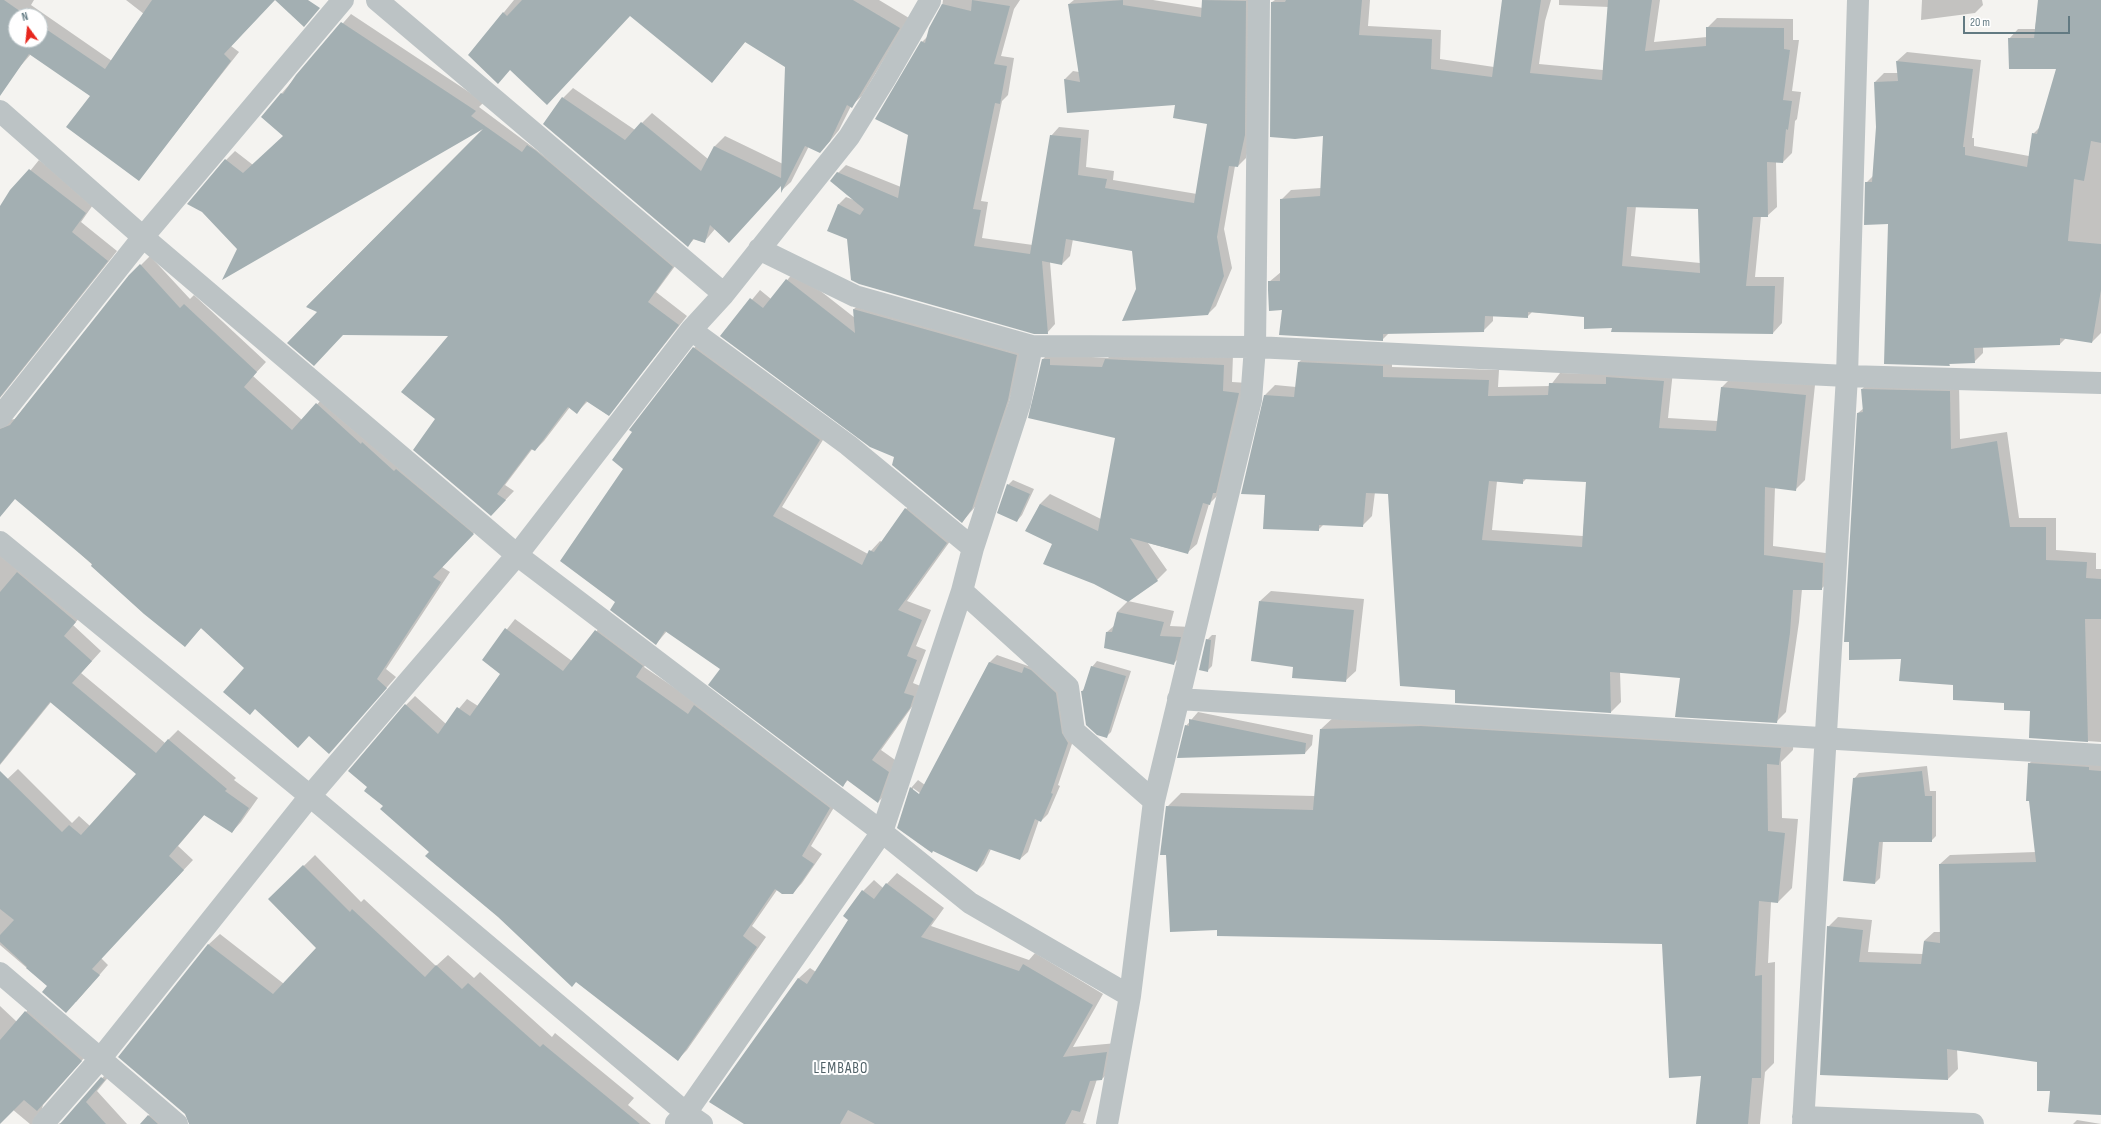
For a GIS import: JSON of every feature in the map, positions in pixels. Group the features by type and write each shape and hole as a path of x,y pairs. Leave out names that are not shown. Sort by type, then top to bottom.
{"street":[{"path":"0,417 143,237 343,0"},
{"path":"377,0 724,294"},
{"path":"43,1124 100,1058 310,796 517,555 691,330 724,294 849,137 885,79 924,0"},
{"path":"1107,1124 1130,996 1154,801 1251,400 1255,346 1259,0"},
{"path":"1858,0 1847,376 1803,1121 1973,1124"},
{"path":"0,111 143,237 517,555 882,832 970,903 1130,996"},
{"path":"759,249 855,296 1032,346 1255,346 1847,376 2101,383"},
{"path":"691,330 848,445 973,548"},
{"path":"0,542 310,796 688,1120 882,832 962,590 973,548 1020,403 1032,346"},
{"path":"962,590 1068,687 1074,731 1154,801"},
{"path":"1178,699 2101,755"},
{"path":"0,974 176,1124"}],"building":[{"path":"0,0 4,0 16,8 8,8 8,48 48,48 48,30 105,69 152,0 275,0 224,54 231,61 139,181 66,127 90,96 29,54 0,96"},
{"path":"275,0 308,0 320,8 304,27"},
{"path":"522,0 853,0 900,28 852,108 847,105 830,141 820,153 805,146 781,193 781,186 729,243 710,225 705,243 693,239 688,247 543,124 562,97 625,140 641,122 701,171 714,146 781,178 785,67 745,42 712,83 630,16 547,105 510,70 498,84 468,55 503,12 507,16"},
{"path":"972,0 1010,6 994,64 1007,66 1000,104 995,103 973,209 981,210 974,246 1030,254 1050,135 1081,138 1078,175 1107,179 1105,188 1194,203 1207,124 1173,118 1175,105 1067,113 1064,79 1080,82 1068,4 1123,0 1123,5 1201,17 1202,0 1246,1 1245,135 1238,167 1229,166 1217,237 1224,276 1208,315 1122,321 1136,289 1132,251 1066,239 1062,265 1042,261 1048,334 1034,334 859,284 851,280 847,239 827,231 838,204 860,215 864,209 830,181 837,172 898,198 908,135 875,119 921,41 925,43 929,28 942,4 971,11"},
{"path":"1286,0 1362,0 1359,35 1432,39 1431,69 1492,77 1502,0 1541,0 1530,73 1602,80 1608,0 1652,0 1645,51 1706,46 1706,27 1784,28 1784,49 1790,50 1783,100 1792,101 1788,130 1786,129 1783,163 1767,162 1768,217 1753,217 1746,286 1775,286 1773,334 1611,332 1612,328 1584,329 1584,317 1528,312 1528,318 1485,316 1484,332 1383,334 1383,341 1279,335 1282,310 1269,311 1268,281 1280,281 1280,199 1320,196 1323,136 1295,139 1270,137 1271,2 1285,2","holes":["1627,207 1698,209 1700,273 1622,266"]},
{"path":"2038,0 2101,0 2101,143 2091,141 2084,181 2074,179 2068,241 2101,244 2101,290 2092,343 2060,338 2060,345 1974,348 1975,363 1949,364 1950,366 1884,364 1888,224 1864,225 1865,182 1872,182 1876,127 1874,82 1898,81 1896,61 1973,69 1963,147 1965,147 1965,155 2027,167 2032,133 2037,134 2056,69 2009,69 2008,38 2034,38"},
{"path":"341,22 476,111 471,116 522,152 527,145 535,150 673,267 648,302 679,325 609,416 586,401 577,414 568,407 535,451 531,449 497,494 506,500 491,516 413,450 435,419 401,392 448,336 343,335 314,366 287,343 317,312 306,307 483,129 222,280 237,249 202,212 187,204 225,159 243,173 283,136 261,117 281,93 283,94 296,75"},
{"path":"29,169 86,213 72,232 108,261 0,397 0,206 10,190"},
{"path":"140,264 180,308 184,304 257,372 244,387 292,430 316,403 361,444 362,442 394,471 396,469 474,534 433,577 441,582 377,679 387,688 329,754 309,736 298,748 255,709 250,715 223,692 244,668 201,628 185,647 144,614 91,566 92,564 15,499 0,517 0,429 10,425 129,275"},
{"path":"786,279 855,333 853,309 1017,355 1008,400 972,509 962,523 892,465 894,457 870,447 720,336 750,298 763,308"},
{"path":"693,347 820,440 773,516 862,565 869,550 874,552 905,508 947,543 898,610 922,620 907,656 917,660 904,693 914,696 910,708 872,760 889,772 878,803 847,780 843,787 708,685 720,669 665,631 656,645 610,610 615,602 560,561 623,469 612,460 632,432 629,430"},
{"path":"1042,359 1050,359 1050,365 1102,367 1105,359 1224,365 1223,391 1239,393 1216,493 1213,493 1210,505 1203,503 1188,554 1130,538 1158,581 1128,602 1094,584 1043,564 1052,544 1025,531 1040,504 1098,531 1115,438 1028,418"},
{"path":"1298,362 1383,366 1383,377 1489,380 1488,396 1548,395 1549,383 1606,384 1606,377 1664,381 1659,428 1716,431 1721,387 1806,395 1796,491 1765,487 1764,555 1823,563 1822,590 1793,590 1790,633 1777,723 1675,717 1680,678 1610,672 1611,713 1455,703 1455,690 1400,686 1388,494 1366,493 1363,527 1319,525 1319,531 1263,529 1265,495 1241,494 1264,395 1294,397","holes":["1523,479 1586,482 1582,547 1482,540 1489,481 1523,484"]},
{"path":"1861,389 1950,391 1951,449 1997,441 2010,527 2046,527 2046,560 2087,562 2086,578 2101,579 2101,619 2085,619 2088,742 2029,738 2030,711 2004,710 2004,703 1953,700 1953,685 1899,681 1901,659 1849,660 1849,642 1844,642 1857,413 1863,412"},
{"path":"1007,484 1030,494 1017,522 997,513"},
{"path":"17,572 76,622 64,636 92,661 72,683 156,753 168,739 227,789 225,791 249,808 232,833 204,815 169,856 184,870 92,969 100,975 66,1013 42,992 47,986 26,968 27,967 0,942 0,935 14,920 0,909 0,771 62,832 69,825 81,835 136,774 50,702 0,764 0,592"},
{"path":"1259,601 1354,610 1346,682 1292,678 1293,667 1251,661"},
{"path":"1117,612 1164,622 1160,636 1181,637 1174,665 1104,648 1106,632 1112,632"},
{"path":"505,628 563,671 595,630 643,666 636,677 688,714 694,705 830,808 802,856 814,864 793,894 782,894 775,889 743,936 757,947 678,1061 576,982 572,987 498,917 425,856 429,852 380,809 383,806 364,791 367,787 348,771 405,704 438,734 457,707 470,716 500,674 482,660"},
{"path":"1206,639 1211,640 1208,672 1199,670"},
{"path":"989,662 1022,673 1024,667 1031,670 1056,693 1062,733 1068,743 1051,793 1053,794 1041,822 1035,819 1020,860 989,849 977,872 933,851 932,853 897,828 910,787 919,794"},
{"path":"1091,666 1126,676 1107,738 1097,735 1086,725 1081,691 1083,691"},
{"path":"1189,719 1306,743 1305,754 1177,758 1185,725 1189,726"},
{"path":"1421,726 1781,748 1779,765 1767,764 1768,831 1785,833 1778,903 1759,901 1755,976 1762,975 1761,1078 1752,1078 1748,1124 1696,1124 1701,1076 1669,1078 1662,944 1217,936 1217,930 1170,932 1166,855 1160,855 1166,806 1313,810 1320,729"},
{"path":"2028,763 2089,767 2089,770 2101,771 2101,1115 2048,1112 2050,1091 2037,1091 2037,1062 1947,1049 1948,1080 1820,1075 1827,926 1863,930 1859,962 1921,964 1924,941 1940,943 1939,864 2036,862 2029,801 2026,801"},
{"path":"1922,771 1925,796 1932,796 1932,842 1879,842 1875,884 1843,881 1853,778"},
{"path":"303,865 350,912 352,909 425,977 436,965 462,989 468,983 540,1047 543,1044 640,1124 189,1124 185,1114 118,1057 208,944 273,994 316,948 268,899"},
{"path":"886,883 934,919 921,937 1019,971 1023,964 1093,1005 1063,1057 1107,1052 1102,1080 1090,1081 1080,1112 1072,1110 1065,1124 875,1124 848,1110 840,1124 744,1124 709,1102 798,978 807,984 848,920 843,916 862,890 874,899"},
{"path":"25,1011 82,1061 37,1111 24,1100 0,1124 0,1040"},
{"path":"101,1077 105,1080 86,1102 106,1124 60,1124"},
{"path":"148,1115 158,1124 140,1124"}],"district":[{"name":"LEMBABO","path":"841,1069"}]}
